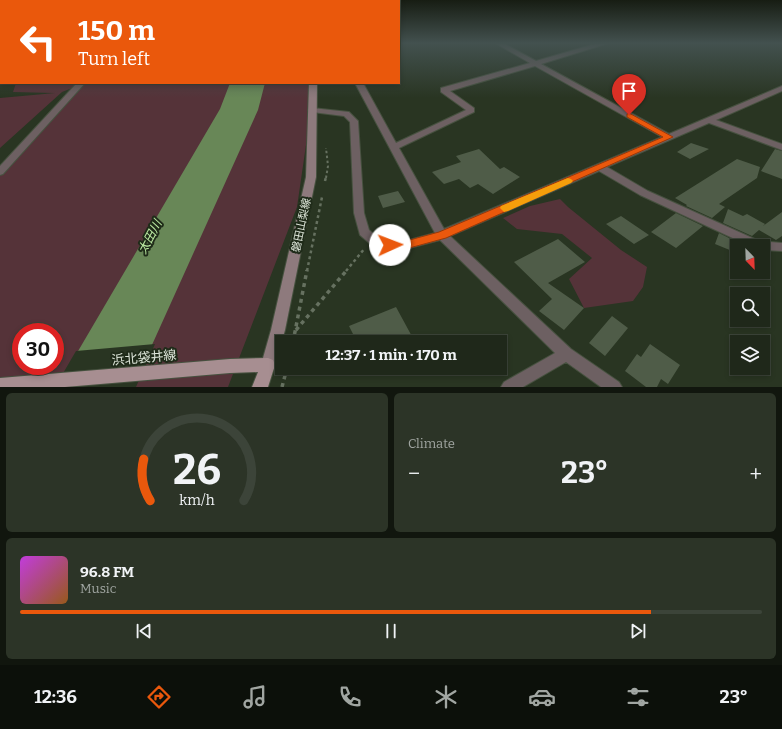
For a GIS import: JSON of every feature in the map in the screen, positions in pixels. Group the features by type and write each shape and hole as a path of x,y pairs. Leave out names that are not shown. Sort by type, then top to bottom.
{"main road":[{"name":"磐田山梨線","path":"268,365 278,330 311,177 313,84"},
{"name":"浜北袋井線","path":"0,385 230,366 268,365"},
{"path":"260,387 268,365"}],"street":[{"path":"531,61 669,137"},
{"path":"394,147 471,110 444,90 546,61"},
{"path":"0,172 80,84"},
{"path":"361,84 442,235 566,354 614,387"},
{"path":"312,110 346,114 354,121 359,213 364,232 378,244 402,246 442,235 782,88"},
{"path":"710,120 782,147"},
{"path":"0,160 13,158"},
{"path":"600,167 644,193 758,245 782,247"},
{"path":"509,387 566,354"}],"path":[{"path":"278,330 295,331 366,247"},
{"path":"282,387 285,375"}],"shaded area":[{"path":"16,84 315,84 297,207 228,387 0,387 0,166 77,86 62,92 0,148 0,98 55,93 13,92"},
{"path":"560,199 621,250 647,267 643,287 633,301 584,308 569,279 592,258 562,234 517,229 503,218 530,206"}],"water":[{"name":"太田川","path":"230,84 265,84 258,110 133,387 57,387 220,109"}],"pier":[{"path":"155,344 136,387 55,387 62,375 64,375 64,372 76,351"}],"building":[{"path":"691,143 709,149 690,159 677,152"},
{"path":"479,149 500,169 504,167 520,177 493,194 478,184 470,188 459,179 444,184 432,172 461,162 456,156"},
{"path":"775,149 782,151 782,179 761,171"},
{"path":"737,159 760,167 757,178 719,204 725,207 712,218 686,206 687,205 675,198"},
{"path":"398,191 405,202 383,208 378,196"},
{"path":"728,209 743,216 747,214 765,224 763,226 782,212 782,236 776,240 759,230 752,236 723,223"},
{"path":"676,213 703,226 676,248 651,232"},
{"path":"621,216 649,235 634,244 606,224"},
{"path":"719,233 731,239 730,250 715,244"},
{"path":"558,239 585,262 548,283 584,308 564,330 539,311 552,299 514,262"},
{"path":"396,307 411,335 354,335 349,326"},
{"path":"612,316 628,328 605,356 589,343"},
{"path":"650,344 680,365 668,384 661,379 657,387 646,387 625,371 637,354 641,357"}],"slow traffic":[{"path":"504,208 568,181"}],"route":[{"path":"390,245 402,246 442,235 669,137 629,115"}]}
